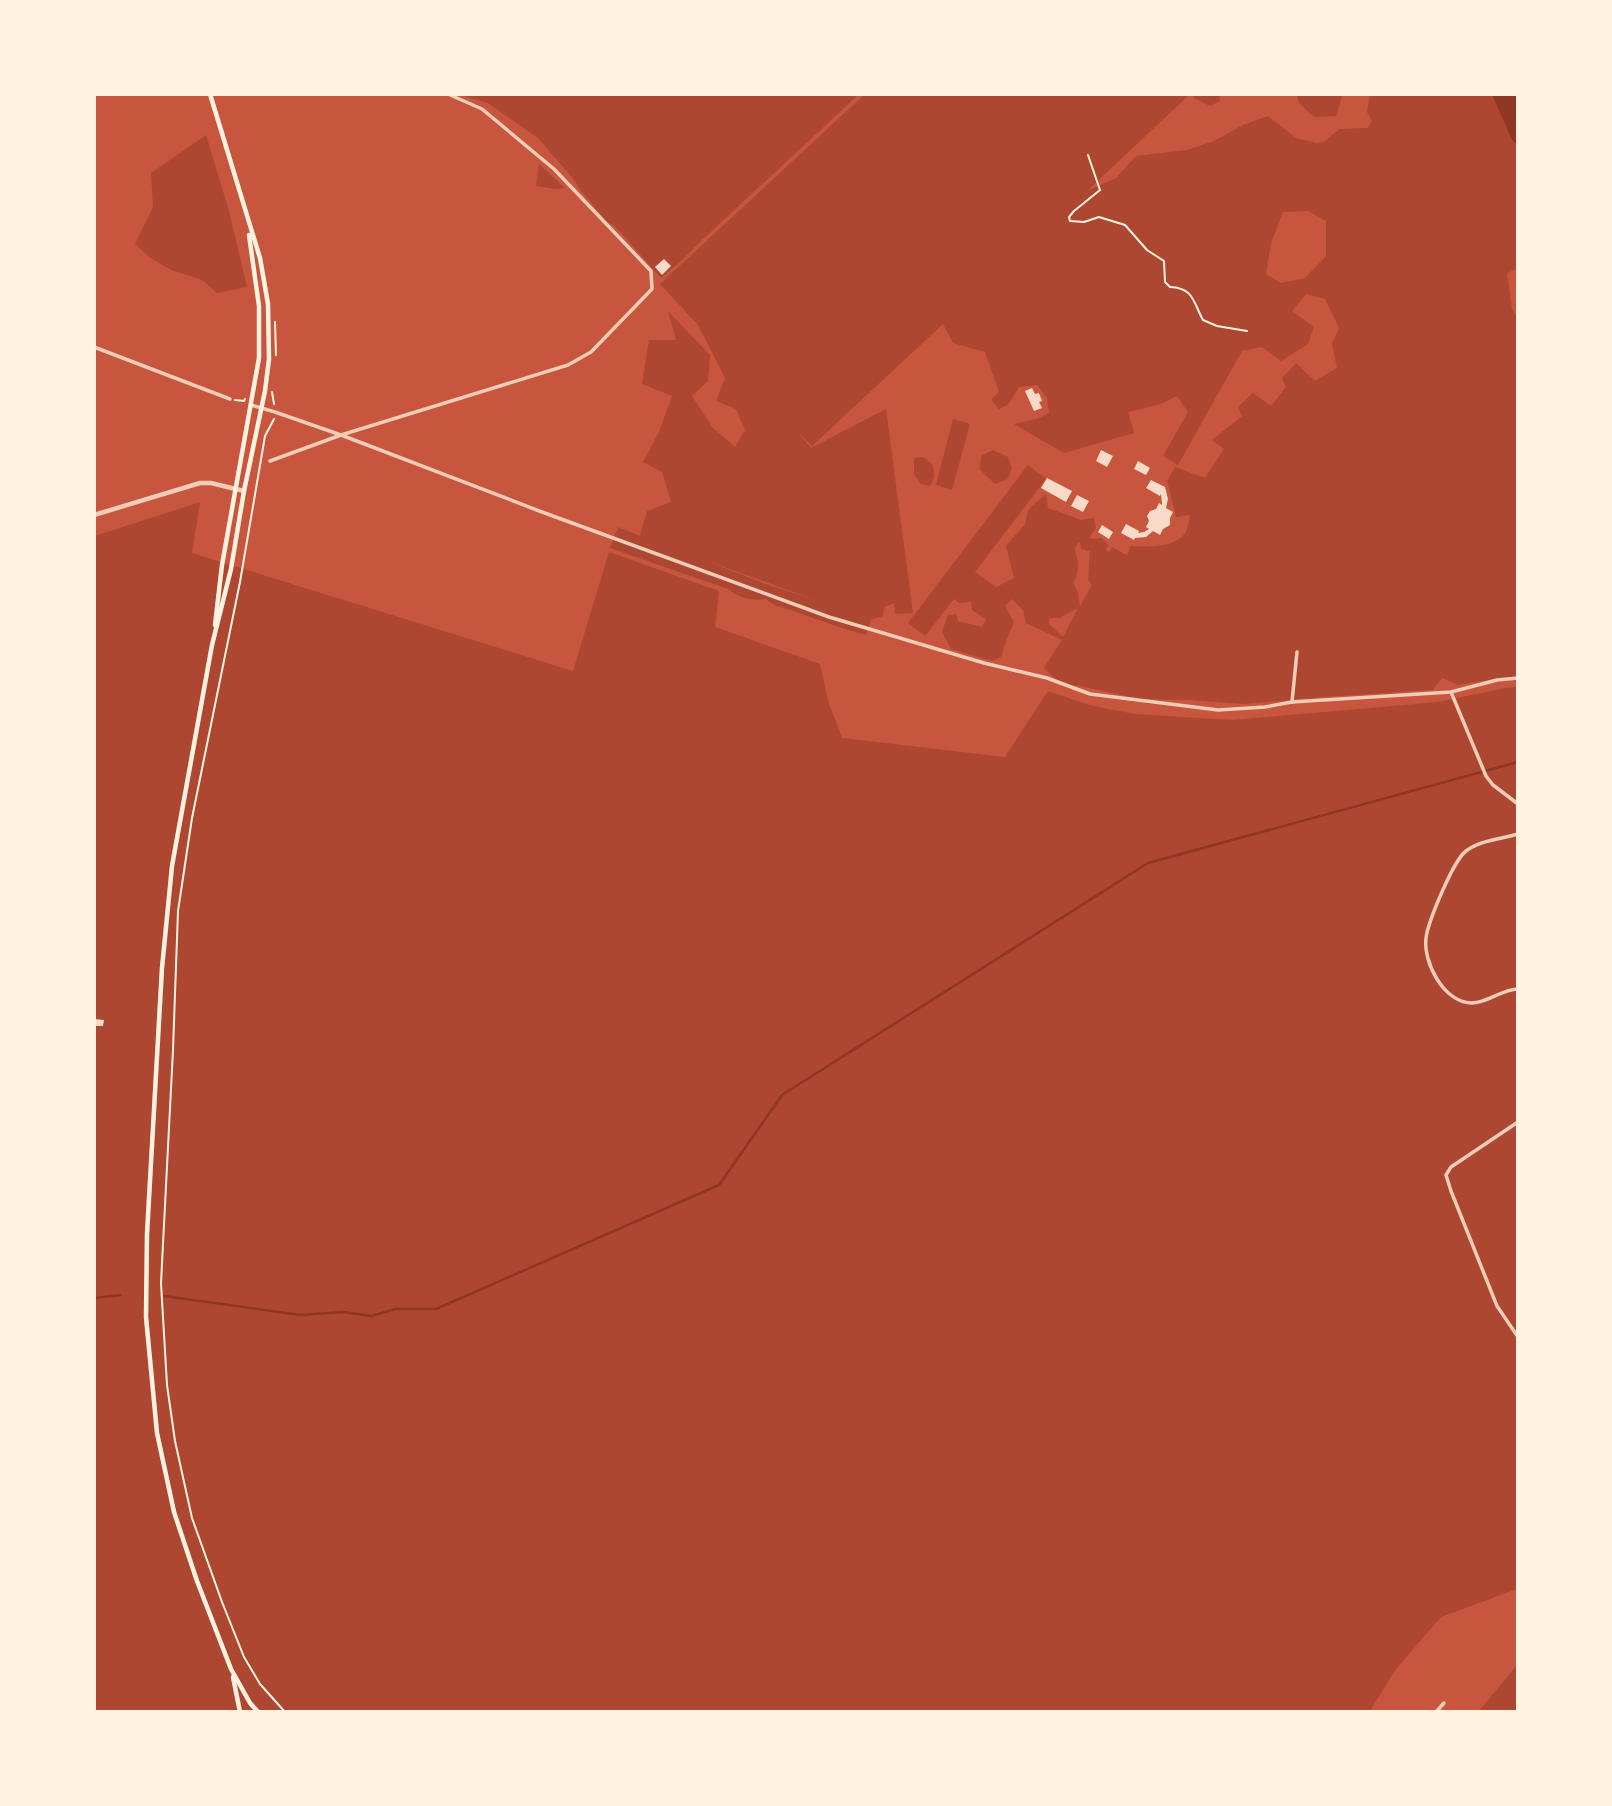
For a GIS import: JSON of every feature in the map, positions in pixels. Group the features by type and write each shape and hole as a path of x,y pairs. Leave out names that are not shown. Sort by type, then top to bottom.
{"main road":[{"path":"210,94 260,258 268,304 269,359 229,579 212,645"},
{"path":"248,224 259,306 260,348 166,910 146,1317 157,1433 174,1512 231,1669 258,1712"},
{"path":"231,1669 240,1712"}],"street":[{"path":"270,461 341,435 568,365 591,352 652,289 651,271 554,169 482,108 448,94"},
{"path":"94,346 230,399"},
{"path":"251,405 341,435 829,617 984,663 1046,678 1090,694 1218,710 1292,702 1451,692 1497,680 1517,678"},
{"path":"94,515 200,483 244,491"},
{"path":"1292,702 1297,652"},
{"path":"1451,692 1486,776 1493,786 1517,804"},
{"path":"1517,834 1477,845 1466,851 1452,868 1426,938 1429,963 1441,986 1454,998 1472,1004 1517,989"},
{"path":"1517,1122 1451,1167 1446,1175 1497,1306 1517,1338"},
{"path":"1436,1712 1444,1703"}],"path":[{"path":"1088,155 1100,190 1074,211 1069,217 1070,220 1084,222 1099,217 1125,225 1147,250 1164,261 1165,282 1170,287 1182,288 1192,295 1203,320 1217,326 1247,331"},
{"path":"272,392 275,412 273,424 265,436 240,582 192,818 178,911 161,1283 167,1385 175,1441 192,1518 244,1657 260,1685 285,1712"},
{"path":"230,399 244,401 246,398"}],"shaded area":[{"path":"462,95 858,95 661,278 615,226 607,222 538,138 488,103"},
{"path":"864,95 1189,95 1087,191 1116,178 1136,156 1187,150 1214,141 1243,125 1268,116 1296,138 1317,143 1325,141 1339,129 1367,128 1372,121 1367,112 1370,95 1492,95 1512,140 1517,145 1517,269 1507,273 1512,309 1518,320 1517,676 1458,685 1442,678 1433,690 1243,704 1140,699 1080,686 1062,685 1044,668 1062,640 1026,623 1023,610 1012,599 1005,606 1014,622 1002,656 992,661 951,649 942,632 948,615 956,614 958,621 982,627 986,619 972,610 971,602 959,603 954,599 925,636 908,623 1028,465 1046,479 975,572 996,587 1014,578 1006,546 1025,524 1031,507 1046,494 1048,508 1081,520 1094,518 1096,528 1089,538 1102,538 1108,545 1106,550 1109,553 1112,547 1127,555 1131,546 1161,545 1176,541 1187,530 1190,515 1176,517 1167,481 1175,467 1205,478 1224,449 1212,440 1242,416 1238,407 1253,393 1271,406 1286,387 1282,378 1296,363 1315,381 1337,368 1332,344 1339,328 1325,299 1306,294 1292,311 1314,327 1308,344 1281,361 1262,347 1242,351 1178,465 1163,456 1188,412 1177,396 1161,404 1128,412 1134,433 1064,453 1014,424 1049,413 1047,398 1037,385 1019,387 1008,405 999,409 991,400 999,392 985,352 953,343 943,324 812,446 798,432 811,448 886,409 913,613 895,614 894,603 884,607 883,616 871,620 866,635 778,606 766,599 741,597 728,589 610,548 618,527 640,536 647,511 671,502 662,472 643,462 659,432 672,396 642,384 649,340 676,340 668,311 710,355 708,381 692,396 713,428 735,447 745,430 736,409 716,401 725,378 698,325 660,284","holes":["1308,211 1326,221 1326,256 1305,278 1281,283 1266,274 1271,243 1283,212","1080,542 1081,549 1090,551 1088,580 1092,585 1080,606 1078,592 1073,583 1078,566 1074,548","702,559 818,601 763,583","1078,608 1063,637 1049,624 1050,618 1059,618"]},
{"path":"1193,95 1219,95 1220,101 1210,106"},
{"path":"1297,95 1342,97 1336,116 1314,117 1299,103"},
{"path":"1492,95 1517,95 1517,145 1512,140"},
{"path":"206,135 229,211 247,287 217,293 202,280 171,270 149,257 135,244 153,207 151,173"},
{"path":"539,164 565,188 536,186"},
{"path":"953,419 970,424 952,490 936,485"},
{"path":"993,450 1008,457 1012,468 1008,479 995,484 980,470 981,456"},
{"path":"923,457 933,465 934,477 930,486 921,484 914,474 914,458"},
{"path":"200,502 192,553 573,671 609,552 719,591 715,627 820,664 829,704 842,738 1005,757 1048,691 1093,706 1135,714 1232,720 1438,702 1517,687 1517,1589 1441,1617 1396,1669 1370,1711 95,1711 95,536"},
{"path":"1517,1665 1517,1711 1479,1711"}],"building":[{"path":"664,259 671,266 662,275 655,267"},
{"path":"1032,388 1035,394 1039,393 1042,401 1039,402 1042,408 1034,411 1025,391"},
{"path":"1101,450 1113,456 1107,467 1096,461"},
{"path":"1138,461 1150,468 1146,475 1134,469"},
{"path":"1047,478 1072,491 1066,502 1041,488"},
{"path":"1151,480 1165,487 1168,499 1166,508 1173,512 1170,525 1163,529 1160,535 1153,531 1146,537 1134,540 1121,533 1126,524 1139,531 1138,533 1144,532 1149,529 1146,527 1150,511 1156,509 1159,503 1162,505 1161,494 1160,496 1146,488"},
{"path":"1077,495 1089,501 1083,512 1071,506"},
{"path":"1102,525 1113,532 1109,539 1098,532"},
{"path":"94,1019 104,1020 103,1026 94,1026"}],"waterway":[{"path":"164,1296 300,1315 343,1312 372,1316 395,1309 436,1309 719,1185 782,1095 1148,863 1518,762"},
{"path":"94,1298 121,1295"}]}
